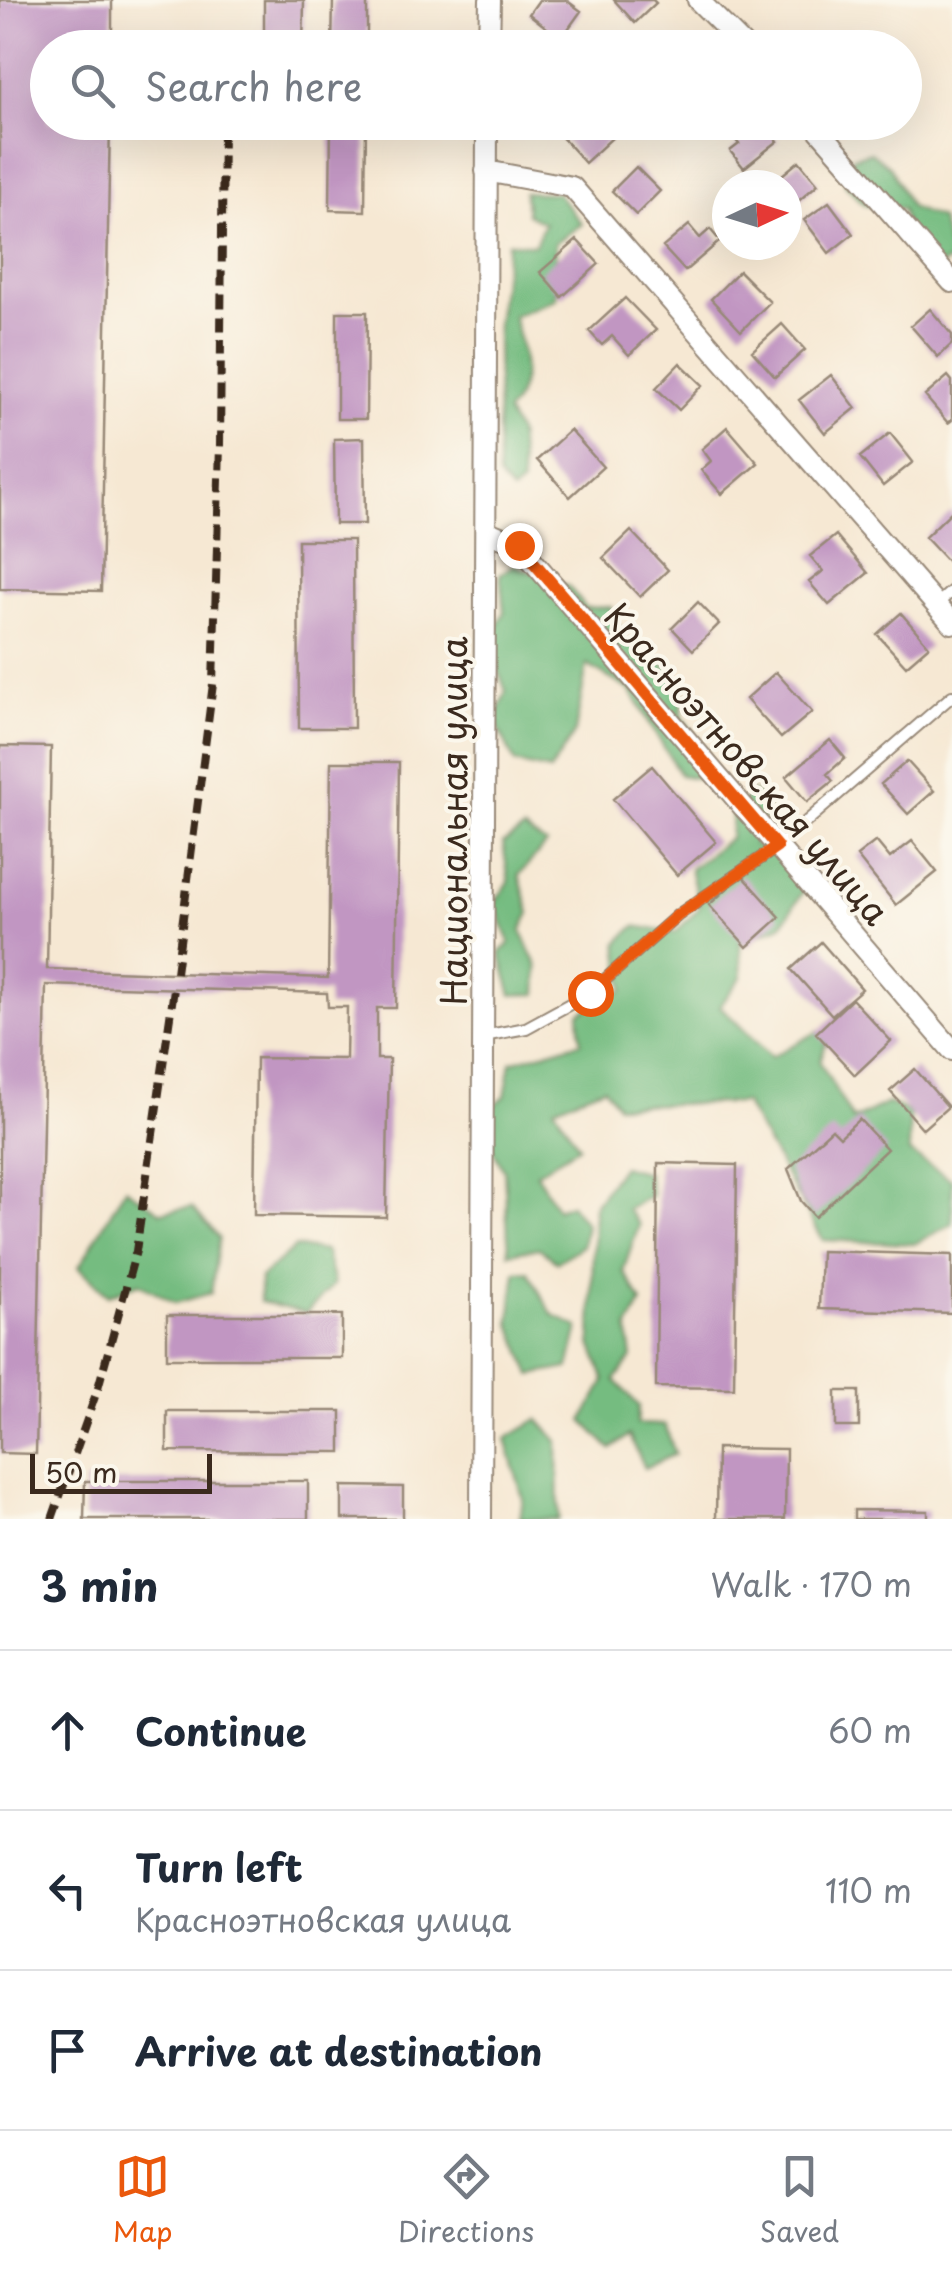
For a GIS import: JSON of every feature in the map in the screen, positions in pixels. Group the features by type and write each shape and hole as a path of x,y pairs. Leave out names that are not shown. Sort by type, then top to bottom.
{"street":[{"path":"489,30 490,0"},
{"path":"698,0 728,30"},
{"name":"Национальная улица","path":"481,1519 487,140"},
{"path":"828,140 952,282"},
{"path":"486,171 572,186 944,598 952,623"},
{"name":"Красноэтновская улица","path":"486,531 519,545 952,1050"}],"lane":[{"path":"483,1036 526,1028 590,993 678,915 777,847 952,696"}],"green space":[{"path":"871,152 891,168 910,207 940,219 952,260 931,270 911,258 902,209 865,205 845,184 853,157"},
{"path":"524,192 557,193 582,224 555,243 556,299 513,316 523,379 506,413 518,433 522,484 512,492 498,477 497,324 508,242 535,245 544,223 527,214"},
{"path":"514,565 569,587 586,608 611,607 625,642 659,659 682,687 682,716 708,754 698,778 680,775 631,691 587,665 575,732 550,771 515,763 495,721 506,691 494,642 504,613 500,574"},
{"path":"752,791 769,804 754,845 799,859 812,877 782,925 740,942 742,976 720,1006 771,1057 854,1012 828,1037 820,1062 853,1120 888,1103 910,1113 909,1152 952,1180 952,1224 914,1244 823,1240 744,1103 617,1105 604,1087 554,1107 579,1146 536,1173 557,1209 570,1204 586,1224 582,1246 557,1262 539,1248 509,1253 504,1170 492,1149 492,1107 505,1096 511,1062 581,1042 579,1013 624,990 618,943 635,926 675,933 700,907 690,869 730,838 732,815"},
{"path":"524,830 546,844 519,875 530,913 521,931 538,967 537,994 512,995 500,953 510,943 494,902 509,883 503,843"},
{"path":"622,1166 647,1173 652,1195 627,1209 639,1225 623,1271 642,1302 628,1328 632,1358 615,1380 639,1406 637,1424 665,1425 675,1454 645,1468 629,1435 611,1449 583,1421 605,1381 591,1344 594,1205"},
{"path":"125,1188 161,1212 192,1207 219,1238 211,1293 176,1303 139,1283 108,1295 79,1267"},
{"path":"295,1247 325,1251 334,1284 306,1313 260,1302 260,1278"},
{"path":"528,1271 552,1314 579,1328 569,1368 531,1375 510,1322 516,1272"},
{"path":"538,1419 558,1441 559,1519 520,1519 523,1498 506,1439"}],"building":[{"path":"0,0 112,0 112,30 30,30 30,140 110,140 101,591 0,589"},
{"path":"264,0 304,0 303,30 264,30"},
{"path":"333,0 367,0 367,30 332,30"},
{"path":"539,0 566,0 581,11 567,30 549,30 529,14"},
{"path":"614,0 653,0 656,3 635,23"},
{"path":"331,140 366,140 365,211 330,210"},
{"path":"564,140 610,140 585,163"},
{"path":"736,140 778,141 744,168 730,151 739,144"},
{"path":"799,161 818,184 802,198 802,170 788,170"},
{"path":"636,167 660,191 636,215 612,191"},
{"path":"829,202 853,234 829,253 804,220"},
{"path":"689,225 700,238 710,229 712,231 712,248 685,271 663,247"},
{"path":"577,240 599,264 562,297 540,272"},
{"path":"739,271 770,302 741,331 711,299"},
{"path":"625,298 656,330 629,355 612,336 602,345 589,331"},
{"path":"930,309 952,335 952,344 938,357 911,326"},
{"path":"337,312 367,312 366,419 337,419"},
{"path":"782,324 805,350 775,377 752,351"},
{"path":"680,363 703,385 679,410 656,388"},
{"path":"831,375 856,408 825,433 799,400"},
{"path":"948,376 952,381 952,420 948,423 925,396"},
{"path":"727,427 758,463 722,494 701,470 711,461 702,449"},
{"path":"570,430 603,467 570,497 537,460"},
{"path":"890,433 913,462 883,486 860,457"},
{"path":"364,438 365,524 335,524 334,439"},
{"path":"952,511 952,562 950,564 925,537"},
{"path":"631,531 668,570 640,597 603,558"},
{"path":"836,535 868,573 829,605 809,582 823,571 810,556"},
{"path":"298,540 353,540 354,728 299,728"},
{"path":"698,602 719,624 693,650 672,628"},
{"path":"901,613 929,646 906,666 877,634"},
{"path":"776,672 812,712 781,738 746,699"},
{"path":"830,740 845,758 827,774 833,781 807,802 786,777"},
{"path":"0,746 51,747 47,969 328,978 331,762 399,762 396,1008 377,1008 377,1059 389,1059 386,1217 254,1215 256,1058 346,1059 347,1007 328,1007 327,993 46,985 36,1454 0,1453"},
{"path":"907,761 934,791 908,814 881,784"},
{"path":"652,766 716,842 677,875 613,799"},
{"path":"876,841 890,858 912,841 937,872 896,905 857,856"},
{"path":"742,875 780,917 747,947 709,905"},
{"path":"821,942 862,989 832,1015 791,969"},
{"path":"852,999 891,1041 855,1075 816,1033"},
{"path":"915,1069 948,1107 923,1129 890,1091"},
{"path":"859,1119 887,1149 815,1217 801,1201 788,1169 832,1129 840,1137"},
{"path":"658,1163 737,1165 734,1388 656,1387"},
{"path":"821,1251 952,1255 952,1313 819,1309"},
{"path":"167,1315 342,1315 342,1358 167,1358"},
{"path":"836,1391 859,1391 859,1427 836,1427"},
{"path":"167,1411 341,1411 341,1452 167,1451"},
{"path":"717,1448 786,1449 785,1519 716,1519"},
{"path":"85,1481 308,1481 308,1519 84,1519"},
{"path":"342,1486 403,1487 403,1519 342,1519"},
{"path":"854,1510 928,1511 928,1519 854,1519"}],"railway":[{"path":"176,973 213,684 223,140"},
{"path":"52,1519 98,1388 136,1251 174,989"}],"route":[{"path":"519,545 777,847 678,915 590,993"}]}
